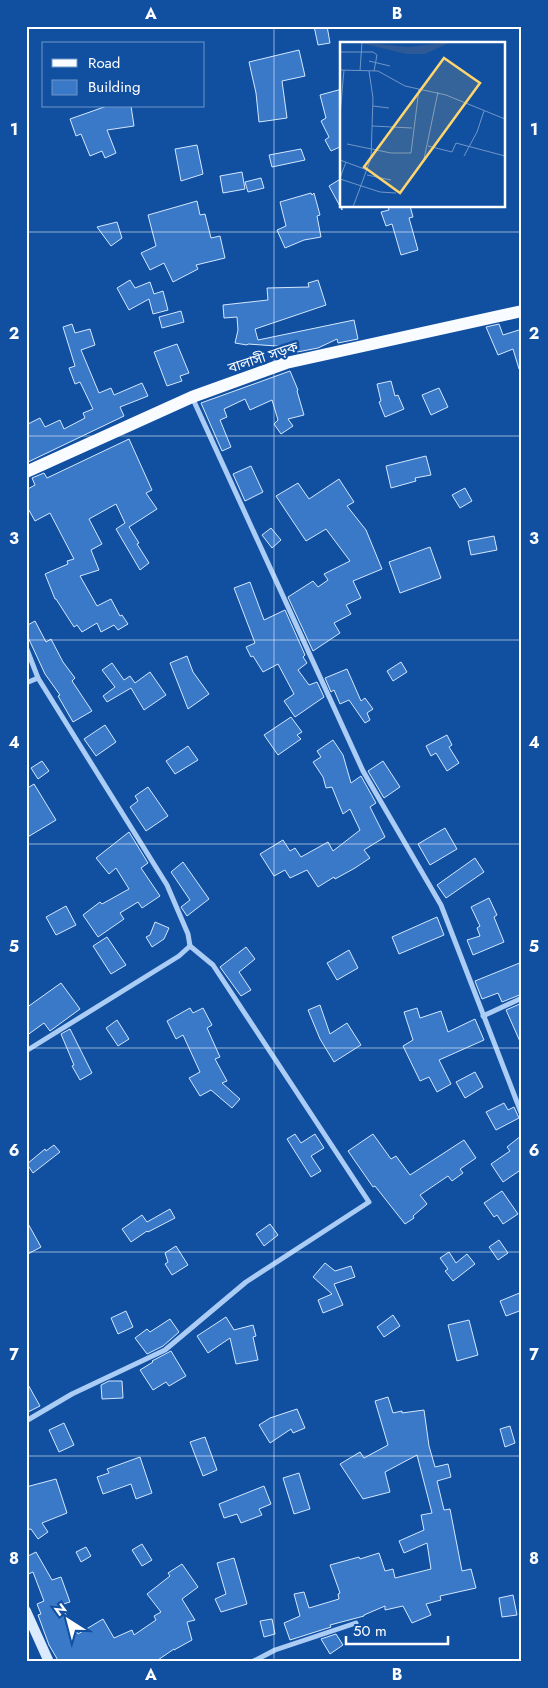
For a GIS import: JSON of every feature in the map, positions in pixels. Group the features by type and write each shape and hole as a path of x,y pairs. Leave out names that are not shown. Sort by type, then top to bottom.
{"main road":[{"name":"বালাসী সড়ক","path":"26,472 192,397 286,363 522,311"},
{"path":"26,1611 49,1662"}],"street":[{"path":"192,397 363,771 388,810 441,905 522,1115"},
{"path":"26,647 38,678 167,885 188,934 190,946 213,965 369,1202 246,1282 165,1350 72,1394 26,1421"},
{"path":"26,683 38,678"},
{"path":"26,1051 179,956 190,946"},
{"path":"483,1016 522,998"},
{"path":"252,1662 275,1650 356,1623"}],"building":[{"path":"314,26 327,26 330,43 318,45"},
{"path":"299,50 305,76 282,81 287,118 259,122 256,93 249,62"},
{"path":"340,90 340,147 331,151 325,140 329,137 321,121 326,118 320,95"},
{"path":"101,108 131,108 134,126 107,130 116,153 105,158 102,151 90,156 81,134 76,136 70,119"},
{"path":"197,145 203,174 181,181 175,149"},
{"path":"301,149 305,160 272,167 269,155"},
{"path":"242,172 245,189 223,193 220,176"},
{"path":"261,178 264,188 248,192 245,182"},
{"path":"340,179 340,206 329,186"},
{"path":"311,193 312,195 314,193 320,215 317,216 321,237 304,240 285,248 277,230 286,226 280,202"},
{"path":"197,201 200,215 205,214 211,238 220,236 225,258 196,265 198,269 173,282 164,263 150,270 141,253 156,246 148,215"},
{"path":"388,208 411,208 413,217 409,218 418,250 401,255 392,224 386,226 381,212 389,210"},
{"path":"117,222 122,238 111,246 97,227"},
{"path":"130,280 135,288 150,282 154,294 163,291 168,310 153,314 149,299 129,310 117,288"},
{"path":"318,280 326,305 255,329 258,340 354,320 358,339 338,343 337,339 318,348 292,353 290,347 235,343 238,330 237,317 224,318 223,305 268,300 267,288 309,287 308,283"},
{"path":"181,311 184,322 162,328 159,317"},
{"path":"72,324 75,333 90,329 95,345 81,350 99,393 111,388 114,395 142,383 148,396 120,407 124,416 26,463 26,425 40,418 45,427 60,420 64,429 85,418 83,413 93,409 80,382 75,384 69,368 75,366 63,327"},
{"path":"499,324 503,335 522,329 522,368 519,369 513,349 498,355 486,327"},
{"path":"177,344 189,373 180,376 182,381 167,386 154,352"},
{"path":"290,371 298,390 304,415 288,419 293,426 281,434 274,424 278,420 272,400 250,410 245,399 224,409 227,417 220,420 231,447 222,451 201,403"},
{"path":"391,381 395,396 398,395 404,409 385,417 379,402 381,401 377,384"},
{"path":"439,388 448,407 431,415 422,395"},
{"path":"129,439 152,490 146,493 157,509 129,527 149,563 140,570 116,529 125,523 116,504 89,519 102,544 91,550 99,570 80,576 97,606 111,599 120,616 122,615 128,624 118,630 114,625 101,632 97,623 82,632 77,625 74,627 55,599 45,574 68,564 67,561 74,559 50,513 35,521 26,505 26,490 35,485 32,478 44,473 47,478"},
{"path":"426,456 431,475 415,478 416,481 391,488 386,466"},
{"path":"251,466 263,492 245,501 233,474"},
{"path":"339,479 354,502 347,506 366,530 382,569 353,581 361,598 346,605 351,614 334,623 340,633 313,651 288,597 313,581 318,587 328,580 324,574 350,561 326,529 306,541 276,496 298,483 309,499"},
{"path":"465,488 472,501 460,508 452,495"},
{"path":"271,528 281,540 272,548 262,535"},
{"path":"494,536 497,550 471,555 468,541"},
{"path":"430,547 441,578 400,593 389,562"},
{"path":"250,582 264,620 285,610 307,663 298,670 309,685 317,682 324,697 295,717 284,701 294,694 278,664 263,672 246,647 255,643 234,588"},
{"path":"35,621 46,642 51,639 63,662 75,678 72,681 92,711 73,722 58,696 60,695 45,674 26,633 26,626"},
{"path":"187,656 193,672 209,694 188,709 170,663"},
{"path":"401,662 407,672 393,681 387,671"},
{"path":"112,663 124,680 130,676 135,683 150,672 166,695 144,710 131,688 107,702 103,696 115,687 102,670"},
{"path":"347,669 361,701 365,698 373,709 367,713 370,720 365,723 349,700 340,704 334,690 331,692 325,678"},
{"path":"291,717 302,732 297,735 301,739 278,755 264,735"},
{"path":"105,725 116,742 96,756 84,739"},
{"path":"447,735 452,745 449,747 459,763 447,771 436,753 431,756 426,746"},
{"path":"333,740 343,755 351,783 361,776 376,803 370,807 385,837 364,850 370,858 318,887 307,870 290,878 285,870 274,876 260,854 283,840 290,851 295,848 301,857 328,842 333,851 360,830 350,809 343,814 332,787 326,788 323,777 313,762 321,757 317,751"},
{"path":"188,746 198,760 175,774 166,761"},
{"path":"42,761 49,771 38,779 31,768"},
{"path":"383,761 400,787 384,798 368,771"},
{"path":"34,784 56,820 26,838 26,789"},
{"path":"148,787 168,816 146,831 130,807 138,801 135,796"},
{"path":"445,828 457,849 430,865 418,844"},
{"path":"129,832 148,863 141,868 160,896 142,908 138,902 120,913 124,919 98,937 83,915 100,902 102,904 129,889 116,868 109,874 96,858"},
{"path":"475,858 484,872 446,898 437,885"},
{"path":"183,862 209,899 187,916 181,907 190,900 171,872"},
{"path":"489,898 497,915 494,917 504,942 473,955 467,940 480,936 477,928 480,926 471,907"},
{"path":"66,906 76,925 56,935 46,917"},
{"path":"437,917 444,935 399,954 392,937"},
{"path":"155,922 169,928 164,939 152,947 146,937 150,935"},
{"path":"107,937 126,965 111,974 93,946"},
{"path":"246,947 255,959 239,972 251,990 241,996 220,967"},
{"path":"349,950 358,968 337,980 327,963"},
{"path":"522,962 522,994 502,1002 498,993 482,999 475,981"},
{"path":"61,983 80,1009 50,1031 44,1023 26,1036 26,1008"},
{"path":"522,1003 522,1046 506,1010"},
{"path":"320,1005 330,1034 347,1023 361,1045 334,1062 320,1039 308,1010"},
{"path":"190,1008 193,1013 203,1008 212,1025 207,1028 220,1057 215,1059 227,1081 222,1083 240,1099 232,1108 211,1090 200,1096 189,1078 200,1072 183,1035 176,1039 167,1021"},
{"path":"417,1008 420,1018 441,1011 448,1032 475,1019 484,1040 439,1060 451,1084 437,1092 429,1077 420,1081 403,1046 413,1040 404,1012"},
{"path":"117,1020 129,1039 118,1046 106,1028"},
{"path":"70,1029 92,1073 80,1080 72,1066 74,1065 61,1034"},
{"path":"475,1072 483,1087 465,1098 456,1082"},
{"path":"504,1103 508,1110 514,1107 519,1118 496,1130 486,1112"},
{"path":"295,1134 301,1143 315,1134 324,1148 311,1156 321,1171 311,1177 287,1139"},
{"path":"373,1134 391,1159 396,1156 410,1175 464,1140 476,1158 460,1169 463,1173 452,1181 448,1176 420,1195 427,1204 413,1216 414,1218 405,1224 375,1186 373,1187 348,1151"},
{"path":"522,1135 522,1169 503,1182 491,1164 510,1151 507,1147"},
{"path":"54,1145 60,1152 33,1173 27,1164 45,1149 46,1151"},
{"path":"502,1191 518,1214 503,1224 497,1215 494,1217 484,1203"},
{"path":"170,1209 175,1218 147,1231 131,1242 122,1229 142,1215 147,1222"},
{"path":"26,1220 41,1247 26,1255"},
{"path":"270,1224 278,1235 264,1246 256,1234"},
{"path":"499,1240 508,1253 498,1260 489,1247"},
{"path":"176,1246 188,1265 172,1275 165,1264 168,1262 165,1253"},
{"path":"449,1252 456,1263 467,1254 475,1264 453,1281 445,1271 448,1269 440,1258"},
{"path":"325,1263 335,1271 351,1266 355,1277 334,1284 343,1305 323,1313 318,1300 332,1294 313,1277"},
{"path":"522,1292 522,1310 506,1316 500,1301"},
{"path":"126,1311 133,1327 118,1334 111,1318"},
{"path":"393,1315 400,1326 384,1337 377,1327"},
{"path":"226,1317 234,1330 253,1325 256,1336 253,1337 258,1360 236,1364 230,1338 208,1353 197,1336"},
{"path":"170,1319 179,1332 163,1346 147,1354 135,1338 147,1329 150,1332"},
{"path":"469,1320 478,1355 457,1361 448,1325"},
{"path":"171,1351 186,1376 169,1386 166,1382 153,1390 140,1370"},
{"path":"26,1381 40,1406 26,1413"},
{"path":"109,1381 122,1381 123,1398 102,1399 101,1385"},
{"path":"388,1397 393,1413 424,1410 429,1446 435,1467 448,1464 451,1477 437,1481 444,1510 450,1509 462,1571 471,1569 476,1588 440,1596 441,1600 426,1604 431,1615 412,1623 403,1606 385,1610 385,1606 364,1616 330,1625 331,1627 290,1640 284,1623 300,1616 294,1594 304,1592 309,1608 339,1599 338,1594 340,1593 330,1565 379,1553 385,1571 393,1569 395,1578 431,1569 427,1543 404,1553 399,1541 424,1530 421,1515 432,1513 417,1455 385,1472 390,1492 363,1499 340,1464 360,1452 364,1458 388,1445 375,1401"},
{"path":"297,1409 305,1428 293,1433 291,1429 270,1443 259,1425 270,1418"},
{"path":"64,1423 74,1445 59,1452 49,1430"},
{"path":"510,1426 515,1443 505,1447 500,1429"},
{"path":"205,1437 217,1470 203,1476 190,1442"},
{"path":"140,1457 152,1493 136,1499 131,1484 103,1494 97,1477 109,1473 107,1469"},
{"path":"299,1473 310,1509 294,1514 283,1478"},
{"path":"56,1479 67,1513 42,1523 48,1532 38,1539 31,1529 26,1530 26,1487"},
{"path":"264,1486 271,1504 259,1509 262,1515 241,1523 237,1514 224,1518 219,1504"},
{"path":"142,1544 152,1560 142,1566 132,1550"},
{"path":"86,1547 91,1556 81,1562 76,1552"},
{"path":"36,1552 52,1580 61,1577 70,1602 60,1605 78,1634 103,1619 114,1638 132,1630 134,1635 156,1620 154,1616 161,1612 147,1594 170,1576 168,1573 182,1564 198,1587 182,1599 195,1620 187,1622 192,1640 155,1662 59,1662 49,1645 38,1615 41,1614 37,1604 44,1601 33,1572 26,1575 26,1557"},
{"path":"234,1558 247,1604 221,1612 215,1599 226,1594 217,1563"},
{"path":"513,1595 517,1615 502,1617 499,1598"},
{"path":"272,1619 275,1634 264,1637 260,1621"},
{"path":"336,1634 343,1645 330,1654 321,1639"}]}
